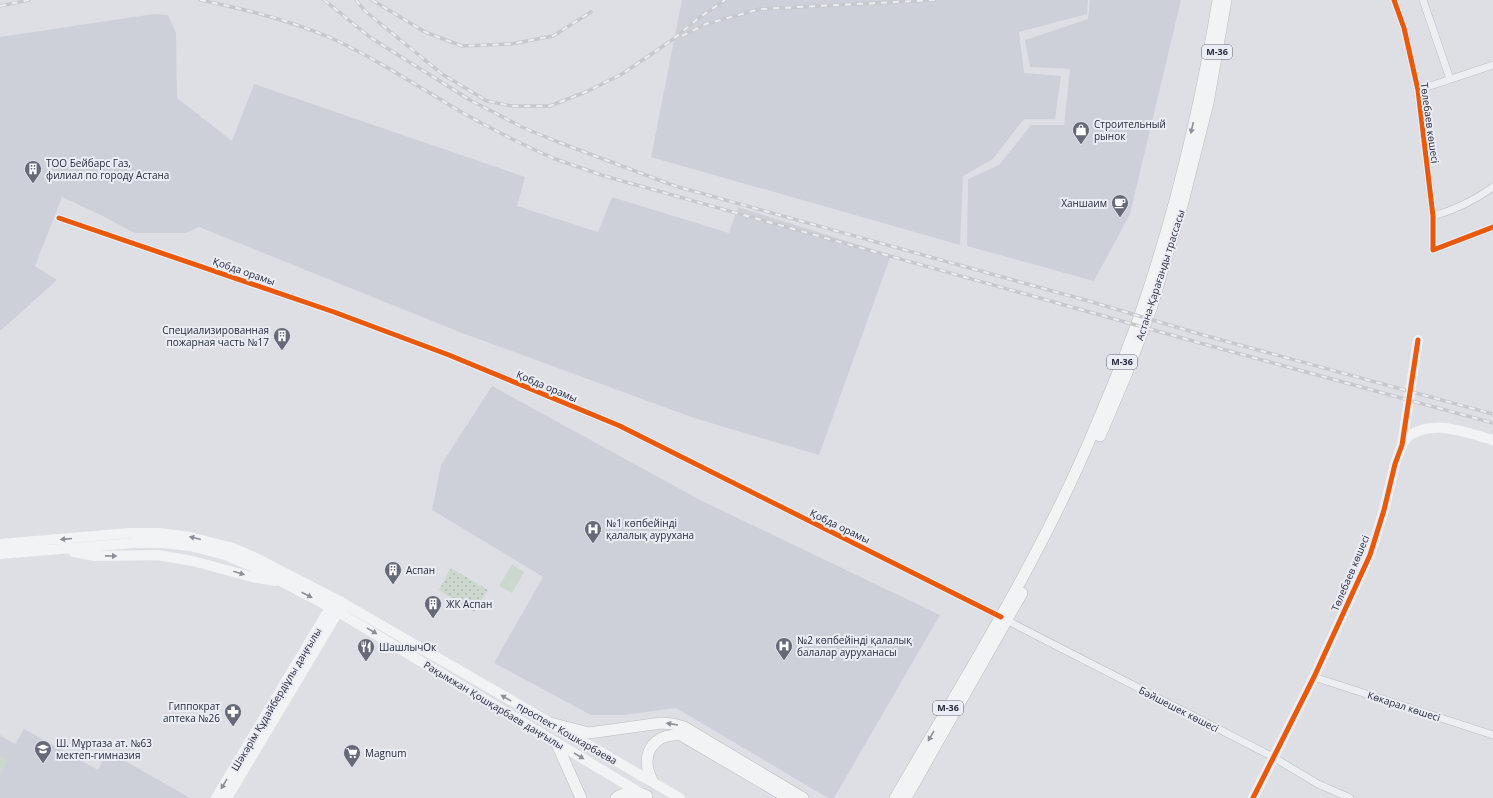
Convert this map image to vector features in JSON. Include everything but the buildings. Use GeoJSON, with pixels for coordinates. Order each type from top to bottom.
{"type":"FeatureCollection","features":[{"type":"Feature","properties":{"kind":"main road","name":"Астана-Қарағанды трассасы"},"geometry":{"type":"LineString","coordinates":[[1004,619],[1060,505],[1090,439],[1118,374],[1142,308],[1174,205],[1201,90],[1218,0]]}},
{"type":"Feature","properties":{"kind":"main road","name":"Астана-Қарағанды трассасы"},"geometry":{"type":"LineString","coordinates":[[1004,619],[1066,508],[1099,438],[1126,375],[1151,309],[1183,202],[1208,103],[1226,0]]}},
{"type":"Feature","properties":{"kind":"main road","name":"Төлебаев көшесі"},"geometry":{"type":"LineString","coordinates":[[1253,798],[1314,677],[1370,555],[1384,510],[1395,464],[1402,445],[1418,340]]}},
{"type":"Feature","properties":{"kind":"main road"},"geometry":{"type":"LineString","coordinates":[[1402,445],[1409,435],[1423,430],[1437,428],[1449,428],[1493,440]]}},
{"type":"Feature","properties":{"kind":"main road","name":"Рақымжан Қошқарбаев даңғылы"},"geometry":{"type":"LineString","coordinates":[[0,544],[129,533],[159,533],[190,537],[239,550],[337,605],[556,742],[648,797]]}},
{"type":"Feature","properties":{"kind":"main road","name":"Рақымжан Қошқарбаев даңғылы"},"geometry":{"type":"LineString","coordinates":[[0,554],[134,543],[162,543],[190,546],[225,555],[258,569],[284,583],[337,605]]}},
{"type":"Feature","properties":{"kind":"main road"},"geometry":{"type":"LineString","coordinates":[[58,550],[95,556],[157,556],[193,561],[252,577],[284,583]]}},
{"type":"Feature","properties":{"kind":"main road","name":"проспект Кошкарбаева"},"geometry":{"type":"LineString","coordinates":[[337,605],[653,782]]}},
{"type":"Feature","properties":{"kind":"main road","name":"Шәкәрім Құдайбердіұлы даңғылы"},"geometry":{"type":"LineString","coordinates":[[216,798],[337,605]]}},
{"type":"Feature","properties":{"kind":"main road","name":"Шәкәрім Құдайбердіұлы даңғылы"},"geometry":{"type":"LineString","coordinates":[[227,798],[337,605]]}},
{"type":"Feature","properties":{"kind":"main road","name":"M-36"},"geometry":{"type":"LineString","coordinates":[[895,798],[1004,619]]}},
{"type":"Feature","properties":{"kind":"main road","name":"M-36"},"geometry":{"type":"LineString","coordinates":[[906,798],[1004,619]]}},
{"type":"Feature","properties":{"kind":"main road"},"geometry":{"type":"LineString","coordinates":[[550,723],[588,733],[661,723],[684,727],[803,798]]}},
{"type":"Feature","properties":{"kind":"main road"},"geometry":{"type":"LineString","coordinates":[[680,798],[653,782],[647,767],[647,754],[656,742],[672,734],[681,735],[788,798]]}},
{"type":"Feature","properties":{"kind":"main road"},"geometry":{"type":"LineString","coordinates":[[556,742],[582,798]]}},
{"type":"Feature","properties":{"kind":"main road"},"geometry":{"type":"LineString","coordinates":[[616,798],[621,794],[630,792],[639,793],[648,797]]}},
{"type":"Feature","properties":{"kind":"street","name":"Төлебаев көшесі"},"geometry":{"type":"LineString","coordinates":[[1394,0],[1404,28],[1418,90],[1433,216],[1433,250],[1493,227]]}},
{"type":"Feature","properties":{"kind":"street"},"geometry":{"type":"LineString","coordinates":[[1423,0],[1450,79]]}},
{"type":"Feature","properties":{"kind":"street"},"geometry":{"type":"LineString","coordinates":[[1418,90],[1493,65]]}},
{"type":"Feature","properties":{"kind":"street"},"geometry":{"type":"LineString","coordinates":[[1433,216],[1451,211],[1484,194],[1493,187]]}},
{"type":"Feature","properties":{"kind":"street","name":"Қобда орамы"},"geometry":{"type":"LineString","coordinates":[[59,218],[334,312],[449,355],[620,426],[1004,619]]}},
{"type":"Feature","properties":{"kind":"street","name":"Бәйшешек көшесі"},"geometry":{"type":"LineString","coordinates":[[1004,619],[1273,757],[1318,784],[1350,798]]}},
{"type":"Feature","properties":{"kind":"street","name":"Көкарал көшесі"},"geometry":{"type":"LineString","coordinates":[[1314,677],[1493,735]]}},
{"type":"Feature","properties":{"kind":"shaded area"},"geometry":{"type":"Polygon","coordinates":[[[682,0],[1088,0],[1087,14],[1019,32],[1024,73],[1061,76],[1055,119],[1024,119],[993,159],[963,176],[960,245],[651,157],[682,0]]]}},
{"type":"Feature","properties":{"kind":"shaded area","name":"Строительный рынок"},"geometry":{"type":"Polygon","coordinates":[[[1090,0],[1181,0],[1130,214],[1094,281],[967,246],[968,179],[999,165],[1031,125],[1064,125],[1070,69],[1030,67],[1025,40],[1088,19],[1090,0]]]}},
{"type":"Feature","properties":{"kind":"shaded area"},"geometry":{"type":"Polygon","coordinates":[[[154,14],[168,15],[176,33],[177,98],[232,141],[254,84],[525,177],[517,206],[598,232],[612,197],[729,233],[738,207],[891,255],[819,455],[694,418],[462,333],[199,227],[186,233],[134,233],[103,216],[62,197],[35,266],[57,280],[0,331],[0,37],[154,14]]]}},
{"type":"Feature","properties":{"kind":"shaded area"},"geometry":{"type":"Polygon","coordinates":[[[492,386],[700,500],[940,615],[834,798],[828,798],[676,708],[624,715],[591,715],[494,663],[543,577],[432,510],[441,465],[492,386]]]}},
{"type":"Feature","properties":{"kind":"shaded area"},"geometry":{"type":"Polygon","coordinates":[[[512,564],[524,572],[512,593],[499,586],[512,564]]]}},
{"type":"Feature","properties":{"kind":"shaded area"},"geometry":{"type":"Polygon","coordinates":[[[451,568],[488,590],[474,612],[439,590],[451,568]]]}},
{"type":"Feature","properties":{"kind":"shaded area","name":"Ш. Мұртаза ат. №63 мектеп-гимназия"},"geometry":{"type":"Polygon","coordinates":[[[24,729],[98,770],[108,751],[190,798],[0,798],[0,735],[15,744],[24,729]]]}},
{"type":"Feature","properties":{"kind":"shaded area"},"geometry":{"type":"Polygon","coordinates":[[[0,756],[8,760],[0,774],[0,756]]]}},
{"type":"Feature","properties":{"kind":"railway"},"geometry":{"type":"LineString","coordinates":[[0,6],[29,0]]}},
{"type":"Feature","properties":{"kind":"railway"},"geometry":{"type":"LineString","coordinates":[[200,0],[267,16],[331,38],[382,64],[463,113],[507,137],[553,158],[601,175],[1200,343],[1493,423]]}},
{"type":"Feature","properties":{"kind":"railway"},"geometry":{"type":"LineString","coordinates":[[324,0],[371,38],[470,100],[524,128],[675,186],[1092,302],[1203,335],[1493,414]]}},
{"type":"Feature","properties":{"kind":"railway"},"geometry":{"type":"LineString","coordinates":[[356,0],[365,11],[442,74],[487,101],[511,106],[550,106],[588,91],[622,74],[672,40],[700,17],[725,0]]}},
{"type":"Feature","properties":{"kind":"railway"},"geometry":{"type":"LineString","coordinates":[[372,0],[425,32],[462,46],[511,44],[553,36],[591,12]]}},
{"type":"Feature","properties":{"kind":"railway"},"geometry":{"type":"LineString","coordinates":[[682,36],[706,24],[760,9],[935,0]]}},
{"type":"Feature","properties":{"kind":"cycle path"},"geometry":{"type":"LineString","coordinates":[[1394,0],[1404,28],[1418,90],[1433,216],[1433,250],[1493,227]]}},
{"type":"Feature","properties":{"kind":"cycle path"},"geometry":{"type":"LineString","coordinates":[[59,218],[334,312],[449,355],[620,426],[1001,617]]}},
{"type":"Feature","properties":{"kind":"cycle path"},"geometry":{"type":"LineString","coordinates":[[1253,798],[1314,677],[1370,555],[1384,510],[1395,464],[1402,445],[1418,340]]}},
{"type":"Feature","properties":{"kind":"place","name":"Строительный рынок"},"geometry":{"type":"Point","coordinates":[1081,145]}},
{"type":"Feature","properties":{"kind":"place","name":"ТОО Бейбарс Газ, филиал по городу Астана"},"geometry":{"type":"Point","coordinates":[33,184]}},
{"type":"Feature","properties":{"kind":"place","name":"Ханшаим"},"geometry":{"type":"Point","coordinates":[1120,218]}},
{"type":"Feature","properties":{"kind":"place","name":"Специализированная пожарная часть №17"},"geometry":{"type":"Point","coordinates":[282,351]}},
{"type":"Feature","properties":{"kind":"place","name":"№1 көпбейінді қалалық аурухана"},"geometry":{"type":"Point","coordinates":[593,544]}},
{"type":"Feature","properties":{"kind":"place","name":"Аспан"},"geometry":{"type":"Point","coordinates":[393,585]}},
{"type":"Feature","properties":{"kind":"place","name":"ЖК Аспан"},"geometry":{"type":"Point","coordinates":[433,619]}},
{"type":"Feature","properties":{"kind":"place","name":"№2 көпбейінді қалалық балалар ауруханасы"},"geometry":{"type":"Point","coordinates":[784,661]}},
{"type":"Feature","properties":{"kind":"place","name":"ШашлычОк"},"geometry":{"type":"Point","coordinates":[366,662]}},
{"type":"Feature","properties":{"kind":"place","name":"Гиппократ аптека №26"},"geometry":{"type":"Point","coordinates":[233,727]}},
{"type":"Feature","properties":{"kind":"place","name":"Ш. Мұртаза ат. №63 мектеп-гимназия"},"geometry":{"type":"Point","coordinates":[43,764]}},
{"type":"Feature","properties":{"kind":"place","name":"Magnum"},"geometry":{"type":"Point","coordinates":[352,768]}}]}
